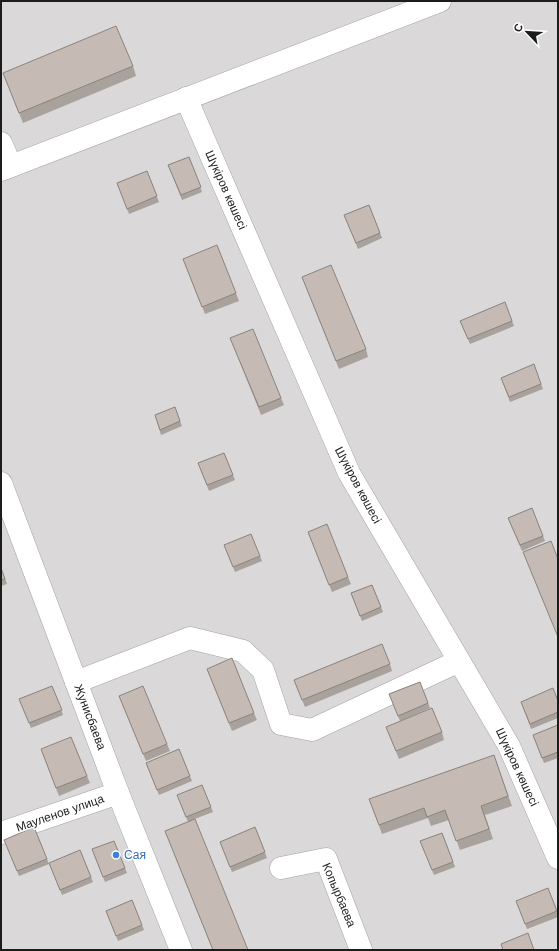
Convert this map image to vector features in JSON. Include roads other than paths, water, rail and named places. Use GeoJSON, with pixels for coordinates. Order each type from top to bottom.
{"type":"FeatureCollection","features":[{"type":"Feature","properties":{"kind":"street"},"geometry":{"type":"LineString","coordinates":[[1,143],[6,168],[440,1]]}},
{"type":"Feature","properties":{"kind":"street","name":"Шүкіров көшесі"},"geometry":{"type":"LineString","coordinates":[[186,98],[349,473],[509,746],[558,858]]}},
{"type":"Feature","properties":{"kind":"street","name":"Жунисбаева"},"geometry":{"type":"LineString","coordinates":[[1,483],[118,793],[181,950]]}},
{"type":"Feature","properties":{"kind":"street"},"geometry":{"type":"LineString","coordinates":[[76,682],[190,638],[243,651],[262,670],[281,724],[312,730],[459,661]]}},
{"type":"Feature","properties":{"kind":"street","name":"Мауленов улица"},"geometry":{"type":"LineString","coordinates":[[1,833],[118,793]]}},
{"type":"Feature","properties":{"kind":"street","name":"Копырбаева"},"geometry":{"type":"LineString","coordinates":[[281,868],[326,858],[361,950]]}},
{"type":"Feature","properties":{"kind":"place","name":"Сая"},"geometry":{"type":"Point","coordinates":[116,855]}}]}
